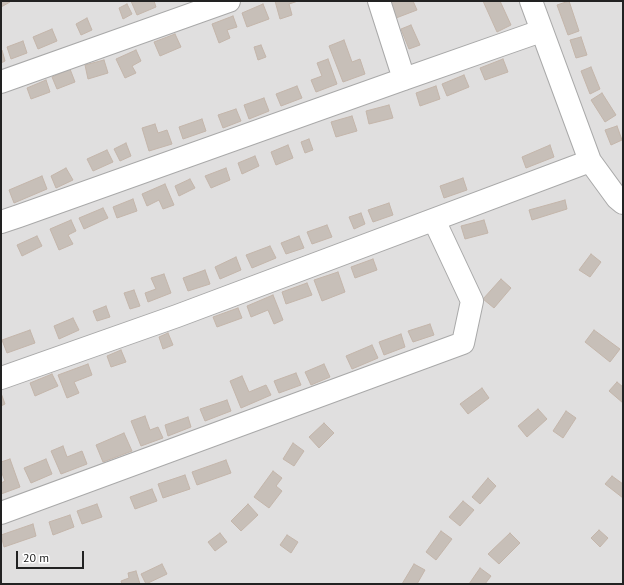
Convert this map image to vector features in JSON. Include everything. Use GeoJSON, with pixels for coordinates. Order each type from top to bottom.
{"type":"FeatureCollection","features":[{"type":"Feature","properties":{"kind":"street"},"geometry":{"type":"LineString","coordinates":[[1,82],[229,1]]}},
{"type":"Feature","properties":{"kind":"street"},"geometry":{"type":"LineString","coordinates":[[379,1],[404,79]]}},
{"type":"Feature","properties":{"kind":"street"},"geometry":{"type":"LineString","coordinates":[[530,1],[590,161],[617,198],[623,203]]}},
{"type":"Feature","properties":{"kind":"street"},"geometry":{"type":"LineString","coordinates":[[1,222],[541,32]]}},
{"type":"Feature","properties":{"kind":"street"},"geometry":{"type":"LineString","coordinates":[[1,378],[177,316],[590,161]]}},
{"type":"Feature","properties":{"kind":"street"},"geometry":{"type":"LineString","coordinates":[[1,513],[463,343],[472,301],[434,220]]}},
{"type":"Feature","properties":{"kind":"shaded area"},"geometry":{"type":"Polygon","coordinates":[[[1,1],[623,1],[623,584],[1,584],[1,1]]]}},
{"type":"Feature","properties":{"kind":"building"},"geometry":{"type":"Polygon","coordinates":[[[1,1],[9,1],[10,2],[1,7],[1,1]]]}},
{"type":"Feature","properties":{"kind":"building"},"geometry":{"type":"Polygon","coordinates":[[[131,1],[154,1],[156,7],[137,15],[131,1]]]}},
{"type":"Feature","properties":{"kind":"building"},"geometry":{"type":"Polygon","coordinates":[[[275,1],[298,1],[289,4],[292,15],[280,19],[275,1]]]}},
{"type":"Feature","properties":{"kind":"building"},"geometry":{"type":"Polygon","coordinates":[[[389,1],[413,1],[417,10],[396,18],[389,1]]]}},
{"type":"Feature","properties":{"kind":"building"},"geometry":{"type":"Polygon","coordinates":[[[483,1],[500,1],[511,25],[497,32],[483,1]]]}},
{"type":"Feature","properties":{"kind":"building"},"geometry":{"type":"Polygon","coordinates":[[[569,1],[579,31],[568,35],[557,5],[569,1]]]}},
{"type":"Feature","properties":{"kind":"building"},"geometry":{"type":"Polygon","coordinates":[[[127,4],[132,14],[123,19],[119,8],[127,4]]]}},
{"type":"Feature","properties":{"kind":"building"},"geometry":{"type":"Polygon","coordinates":[[[263,4],[269,19],[247,27],[242,13],[263,4]]]}},
{"type":"Feature","properties":{"kind":"building"},"geometry":{"type":"Polygon","coordinates":[[[233,16],[237,27],[227,30],[230,38],[219,43],[212,24],[233,16]]]}},
{"type":"Feature","properties":{"kind":"building"},"geometry":{"type":"Polygon","coordinates":[[[87,18],[92,30],[81,35],[76,24],[87,18]]]}},
{"type":"Feature","properties":{"kind":"building"},"geometry":{"type":"Polygon","coordinates":[[[411,25],[420,45],[409,49],[401,29],[411,25]]]}},
{"type":"Feature","properties":{"kind":"building"},"geometry":{"type":"Polygon","coordinates":[[[52,29],[57,41],[38,49],[33,37],[52,29]]]}},
{"type":"Feature","properties":{"kind":"building"},"geometry":{"type":"Polygon","coordinates":[[[175,34],[181,47],[160,56],[154,42],[175,34]]]}},
{"type":"Feature","properties":{"kind":"building"},"geometry":{"type":"Polygon","coordinates":[[[581,37],[587,55],[576,58],[570,40],[581,37]]]}},
{"type":"Feature","properties":{"kind":"building"},"geometry":{"type":"Polygon","coordinates":[[[344,40],[352,62],[360,59],[365,74],[343,82],[329,46],[344,40]]]}},
{"type":"Feature","properties":{"kind":"building"},"geometry":{"type":"Polygon","coordinates":[[[23,41],[27,53],[11,59],[7,47],[23,41]]]}},
{"type":"Feature","properties":{"kind":"building"},"geometry":{"type":"Polygon","coordinates":[[[261,45],[266,57],[258,60],[254,47],[261,45]]]}},
{"type":"Feature","properties":{"kind":"building"},"geometry":{"type":"Polygon","coordinates":[[[1,50],[5,61],[1,63],[1,50]]]}},
{"type":"Feature","properties":{"kind":"building"},"geometry":{"type":"Polygon","coordinates":[[[136,50],[141,61],[132,66],[136,73],[125,78],[116,59],[136,50]]]}},
{"type":"Feature","properties":{"kind":"building"},"geometry":{"type":"Polygon","coordinates":[[[328,59],[337,84],[316,92],[311,80],[322,76],[317,63],[328,59]]]}},
{"type":"Feature","properties":{"kind":"building"},"geometry":{"type":"Polygon","coordinates":[[[503,59],[508,72],[485,80],[480,68],[503,59]]]}},
{"type":"Feature","properties":{"kind":"building"},"geometry":{"type":"Polygon","coordinates":[[[104,60],[108,73],[88,79],[85,65],[104,60]]]}},
{"type":"Feature","properties":{"kind":"building"},"geometry":{"type":"Polygon","coordinates":[[[591,67],[600,89],[590,94],[581,71],[591,67]]]}},
{"type":"Feature","properties":{"kind":"building"},"geometry":{"type":"Polygon","coordinates":[[[70,69],[75,82],[57,89],[52,77],[70,69]]]}},
{"type":"Feature","properties":{"kind":"building"},"geometry":{"type":"Polygon","coordinates":[[[464,75],[469,87],[447,96],[442,84],[464,75]]]}},
{"type":"Feature","properties":{"kind":"building"},"geometry":{"type":"Polygon","coordinates":[[[46,80],[50,92],[31,99],[27,88],[46,80]]]}},
{"type":"Feature","properties":{"kind":"building"},"geometry":{"type":"Polygon","coordinates":[[[297,86],[302,98],[281,106],[276,94],[297,86]]]}},
{"type":"Feature","properties":{"kind":"building"},"geometry":{"type":"Polygon","coordinates":[[[436,86],[440,99],[420,106],[416,93],[436,86]]]}},
{"type":"Feature","properties":{"kind":"building"},"geometry":{"type":"Polygon","coordinates":[[[602,93],[616,115],[605,122],[591,100],[602,93]]]}},
{"type":"Feature","properties":{"kind":"building"},"geometry":{"type":"Polygon","coordinates":[[[264,98],[269,111],[249,119],[244,105],[264,98]]]}},
{"type":"Feature","properties":{"kind":"building"},"geometry":{"type":"Polygon","coordinates":[[[389,105],[393,118],[369,124],[366,111],[389,105]]]}},
{"type":"Feature","properties":{"kind":"building"},"geometry":{"type":"Polygon","coordinates":[[[236,109],[241,121],[223,128],[218,115],[236,109]]]}},
{"type":"Feature","properties":{"kind":"building"},"geometry":{"type":"Polygon","coordinates":[[[352,116],[357,131],[336,137],[331,122],[352,116]]]}},
{"type":"Feature","properties":{"kind":"building"},"geometry":{"type":"Polygon","coordinates":[[[202,119],[206,131],[183,139],[179,127],[202,119]]]}},
{"type":"Feature","properties":{"kind":"building"},"geometry":{"type":"Polygon","coordinates":[[[155,124],[158,133],[167,130],[172,144],[149,151],[142,128],[155,124]]]}},
{"type":"Feature","properties":{"kind":"building"},"geometry":{"type":"Polygon","coordinates":[[[617,126],[622,140],[611,145],[605,130],[617,126]]]}},
{"type":"Feature","properties":{"kind":"building"},"geometry":{"type":"Polygon","coordinates":[[[309,139],[313,150],[305,153],[301,142],[309,139]]]}},
{"type":"Feature","properties":{"kind":"building"},"geometry":{"type":"Polygon","coordinates":[[[126,143],[131,156],[120,161],[114,149],[126,143]]]}},
{"type":"Feature","properties":{"kind":"building"},"geometry":{"type":"Polygon","coordinates":[[[288,145],[293,158],[276,165],[271,152],[288,145]]]}},
{"type":"Feature","properties":{"kind":"building"},"geometry":{"type":"Polygon","coordinates":[[[550,145],[554,157],[526,168],[522,157],[550,145]]]}},
{"type":"Feature","properties":{"kind":"building"},"geometry":{"type":"Polygon","coordinates":[[[107,150],[113,162],[93,171],[87,159],[107,150]]]}},
{"type":"Feature","properties":{"kind":"building"},"geometry":{"type":"Polygon","coordinates":[[[255,156],[259,166],[242,174],[238,163],[255,156]]]}},
{"type":"Feature","properties":{"kind":"building"},"geometry":{"type":"Polygon","coordinates":[[[66,168],[73,180],[56,188],[51,176],[66,168]]]}},
{"type":"Feature","properties":{"kind":"building"},"geometry":{"type":"Polygon","coordinates":[[[226,168],[230,180],[211,188],[205,176],[226,168]]]}},
{"type":"Feature","properties":{"kind":"building"},"geometry":{"type":"Polygon","coordinates":[[[42,176],[47,189],[14,203],[9,190],[42,176]]]}},
{"type":"Feature","properties":{"kind":"building"},"geometry":{"type":"Polygon","coordinates":[[[463,178],[467,190],[444,198],[440,186],[463,178]]]}},
{"type":"Feature","properties":{"kind":"building"},"geometry":{"type":"Polygon","coordinates":[[[190,179],[195,188],[179,196],[175,186],[190,179]]]}},
{"type":"Feature","properties":{"kind":"building"},"geometry":{"type":"Polygon","coordinates":[[[165,184],[174,205],[163,209],[159,200],[147,206],[142,194],[165,184]]]}},
{"type":"Feature","properties":{"kind":"building"},"geometry":{"type":"Polygon","coordinates":[[[133,199],[137,211],[117,218],[113,207],[133,199]]]}},
{"type":"Feature","properties":{"kind":"building"},"geometry":{"type":"Polygon","coordinates":[[[565,200],[567,209],[532,220],[529,210],[565,200]]]}},
{"type":"Feature","properties":{"kind":"building"},"geometry":{"type":"Polygon","coordinates":[[[389,203],[393,215],[373,222],[368,210],[389,203]]]}},
{"type":"Feature","properties":{"kind":"building"},"geometry":{"type":"Polygon","coordinates":[[[103,208],[108,218],[84,229],[79,218],[103,208]]]}},
{"type":"Feature","properties":{"kind":"building"},"geometry":{"type":"Polygon","coordinates":[[[361,213],[365,224],[354,229],[349,217],[361,213]]]}},
{"type":"Feature","properties":{"kind":"building"},"geometry":{"type":"Polygon","coordinates":[[[71,220],[76,231],[68,235],[73,244],[59,250],[50,229],[71,220]]]}},
{"type":"Feature","properties":{"kind":"building"},"geometry":{"type":"Polygon","coordinates":[[[484,220],[488,233],[465,239],[461,226],[484,220]]]}},
{"type":"Feature","properties":{"kind":"building"},"geometry":{"type":"Polygon","coordinates":[[[327,225],[332,237],[312,244],[307,232],[327,225]]]}},
{"type":"Feature","properties":{"kind":"building"},"geometry":{"type":"Polygon","coordinates":[[[37,236],[42,246],[22,256],[17,245],[37,236]]]}},
{"type":"Feature","properties":{"kind":"building"},"geometry":{"type":"Polygon","coordinates":[[[299,236],[304,248],[286,254],[281,243],[299,236]]]}},
{"type":"Feature","properties":{"kind":"building"},"geometry":{"type":"Polygon","coordinates":[[[270,246],[276,258],[252,268],[246,255],[270,246]]]}},
{"type":"Feature","properties":{"kind":"building"},"geometry":{"type":"Polygon","coordinates":[[[591,254],[601,262],[590,277],[579,270],[591,254]]]}},
{"type":"Feature","properties":{"kind":"building"},"geometry":{"type":"Polygon","coordinates":[[[236,257],[241,270],[220,279],[215,267],[236,257]]]}},
{"type":"Feature","properties":{"kind":"building"},"geometry":{"type":"Polygon","coordinates":[[[373,259],[377,270],[355,278],[351,267],[373,259]]]}},
{"type":"Feature","properties":{"kind":"building"},"geometry":{"type":"Polygon","coordinates":[[[205,270],[210,284],[188,291],[183,278],[205,270]]]}},
{"type":"Feature","properties":{"kind":"building"},"geometry":{"type":"Polygon","coordinates":[[[338,272],[345,292],[322,301],[314,280],[338,272]]]}},
{"type":"Feature","properties":{"kind":"building"},"geometry":{"type":"Polygon","coordinates":[[[164,274],[171,293],[148,302],[145,293],[156,289],[151,278],[164,274]]]}},
{"type":"Feature","properties":{"kind":"building"},"geometry":{"type":"Polygon","coordinates":[[[501,279],[511,288],[494,308],[483,299],[501,279]]]}},
{"type":"Feature","properties":{"kind":"building"},"geometry":{"type":"Polygon","coordinates":[[[307,283],[312,295],[286,304],[282,292],[307,283]]]}},
{"type":"Feature","properties":{"kind":"building"},"geometry":{"type":"Polygon","coordinates":[[[134,290],[140,306],[130,309],[124,293],[134,290]]]}},
{"type":"Feature","properties":{"kind":"building"},"geometry":{"type":"Polygon","coordinates":[[[273,295],[283,320],[274,324],[268,310],[251,317],[247,306],[273,295]]]}},
{"type":"Feature","properties":{"kind":"building"},"geometry":{"type":"Polygon","coordinates":[[[106,306],[110,317],[97,321],[93,311],[106,306]]]}},
{"type":"Feature","properties":{"kind":"building"},"geometry":{"type":"Polygon","coordinates":[[[238,308],[242,318],[217,327],[213,317],[238,308]]]}},
{"type":"Feature","properties":{"kind":"building"},"geometry":{"type":"Polygon","coordinates":[[[73,318],[79,330],[59,339],[54,326],[73,318]]]}},
{"type":"Feature","properties":{"kind":"building"},"geometry":{"type":"Polygon","coordinates":[[[430,324],[434,335],[413,342],[408,331],[430,324]]]}},
{"type":"Feature","properties":{"kind":"building"},"geometry":{"type":"Polygon","coordinates":[[[30,330],[35,343],[7,353],[2,340],[30,330]]]}},
{"type":"Feature","properties":{"kind":"building"},"geometry":{"type":"Polygon","coordinates":[[[594,330],[620,349],[610,362],[585,342],[594,330]]]}},
{"type":"Feature","properties":{"kind":"building"},"geometry":{"type":"Polygon","coordinates":[[[168,333],[173,345],[163,349],[159,337],[168,333]]]}},
{"type":"Feature","properties":{"kind":"building"},"geometry":{"type":"Polygon","coordinates":[[[401,334],[405,347],[384,355],[379,342],[401,334]]]}},
{"type":"Feature","properties":{"kind":"building"},"geometry":{"type":"Polygon","coordinates":[[[372,345],[378,358],[352,369],[346,356],[372,345]]]}},
{"type":"Feature","properties":{"kind":"building"},"geometry":{"type":"Polygon","coordinates":[[[121,350],[126,362],[111,367],[107,356],[121,350]]]}},
{"type":"Feature","properties":{"kind":"building"},"geometry":{"type":"Polygon","coordinates":[[[88,364],[92,375],[74,382],[79,393],[67,398],[58,375],[88,364]]]}},
{"type":"Feature","properties":{"kind":"building"},"geometry":{"type":"Polygon","coordinates":[[[324,364],[330,377],[311,385],[305,372],[324,364]]]}},
{"type":"Feature","properties":{"kind":"building"},"geometry":{"type":"Polygon","coordinates":[[[296,373],[301,385],[279,393],[274,381],[296,373]]]}},
{"type":"Feature","properties":{"kind":"building"},"geometry":{"type":"Polygon","coordinates":[[[52,374],[58,386],[35,396],[30,383],[52,374]]]}},
{"type":"Feature","properties":{"kind":"building"},"geometry":{"type":"Polygon","coordinates":[[[242,376],[249,392],[266,385],[271,395],[241,408],[230,381],[242,376]]]}},
{"type":"Feature","properties":{"kind":"building"},"geometry":{"type":"Polygon","coordinates":[[[617,382],[623,387],[623,403],[609,391],[617,382]]]}},
{"type":"Feature","properties":{"kind":"building"},"geometry":{"type":"Polygon","coordinates":[[[482,388],[489,398],[468,414],[460,404],[482,388]]]}},
{"type":"Feature","properties":{"kind":"building"},"geometry":{"type":"Polygon","coordinates":[[[1,393],[5,404],[1,406],[1,393]]]}},
{"type":"Feature","properties":{"kind":"building"},"geometry":{"type":"Polygon","coordinates":[[[227,400],[231,411],[205,421],[200,409],[227,400]]]}},
{"type":"Feature","properties":{"kind":"building"},"geometry":{"type":"Polygon","coordinates":[[[538,409],[547,419],[527,437],[518,426],[538,409]]]}},
{"type":"Feature","properties":{"kind":"building"},"geometry":{"type":"Polygon","coordinates":[[[566,411],[576,418],[563,438],[553,431],[566,411]]]}},
{"type":"Feature","properties":{"kind":"building"},"geometry":{"type":"Polygon","coordinates":[[[145,416],[150,430],[158,427],[163,438],[141,446],[131,421],[145,416]]]}},
{"type":"Feature","properties":{"kind":"building"},"geometry":{"type":"Polygon","coordinates":[[[188,417],[191,427],[168,436],[165,425],[188,417]]]}},
{"type":"Feature","properties":{"kind":"building"},"geometry":{"type":"Polygon","coordinates":[[[324,423],[334,433],[319,448],[309,437],[324,423]]]}},
{"type":"Feature","properties":{"kind":"building"},"geometry":{"type":"Polygon","coordinates":[[[124,433],[132,451],[103,462],[96,445],[124,433]]]}},
{"type":"Feature","properties":{"kind":"building"},"geometry":{"type":"Polygon","coordinates":[[[293,443],[304,451],[294,466],[283,459],[293,443]]]}},
{"type":"Feature","properties":{"kind":"building"},"geometry":{"type":"Polygon","coordinates":[[[63,446],[67,457],[82,451],[87,464],[61,474],[51,451],[63,446]]]}},
{"type":"Feature","properties":{"kind":"building"},"geometry":{"type":"Polygon","coordinates":[[[10,459],[20,487],[1,494],[1,483],[5,481],[1,471],[1,462],[10,459]]]}},
{"type":"Feature","properties":{"kind":"building"},"geometry":{"type":"Polygon","coordinates":[[[46,459],[52,474],[31,483],[24,468],[46,459]]]}},
{"type":"Feature","properties":{"kind":"building"},"geometry":{"type":"Polygon","coordinates":[[[226,460],[231,473],[197,485],[192,472],[226,460]]]}},
{"type":"Feature","properties":{"kind":"building"},"geometry":{"type":"Polygon","coordinates":[[[273,471],[282,478],[276,486],[282,491],[269,508],[254,497],[273,471]]]}},
{"type":"Feature","properties":{"kind":"building"},"geometry":{"type":"Polygon","coordinates":[[[185,475],[190,489],[163,498],[158,484],[185,475]]]}},
{"type":"Feature","properties":{"kind":"building"},"geometry":{"type":"Polygon","coordinates":[[[612,476],[623,484],[623,498],[605,484],[612,476]]]}},
{"type":"Feature","properties":{"kind":"building"},"geometry":{"type":"Polygon","coordinates":[[[488,478],[496,486],[480,504],[472,497],[488,478]]]}},
{"type":"Feature","properties":{"kind":"building"},"geometry":{"type":"Polygon","coordinates":[[[152,489],[157,501],[135,509],[130,497],[152,489]]]}},
{"type":"Feature","properties":{"kind":"building"},"geometry":{"type":"Polygon","coordinates":[[[463,501],[474,510],[460,526],[449,517],[463,501]]]}},
{"type":"Feature","properties":{"kind":"building"},"geometry":{"type":"Polygon","coordinates":[[[97,504],[102,517],[82,524],[77,511],[97,504]]]}},
{"type":"Feature","properties":{"kind":"building"},"geometry":{"type":"Polygon","coordinates":[[[248,504],[258,515],[241,531],[231,521],[248,504]]]}},
{"type":"Feature","properties":{"kind":"building"},"geometry":{"type":"Polygon","coordinates":[[[70,515],[74,527],[53,535],[49,522],[70,515]]]}},
{"type":"Feature","properties":{"kind":"building"},"geometry":{"type":"Polygon","coordinates":[[[33,524],[36,536],[4,547],[1,535],[33,524]]]}},
{"type":"Feature","properties":{"kind":"building"},"geometry":{"type":"Polygon","coordinates":[[[599,530],[608,538],[600,547],[591,538],[599,530]]]}},
{"type":"Feature","properties":{"kind":"building"},"geometry":{"type":"Polygon","coordinates":[[[441,531],[452,539],[436,560],[426,552],[441,531]]]}},
{"type":"Feature","properties":{"kind":"building"},"geometry":{"type":"Polygon","coordinates":[[[220,533],[227,542],[215,551],[208,542],[220,533]]]}},
{"type":"Feature","properties":{"kind":"building"},"geometry":{"type":"Polygon","coordinates":[[[510,533],[520,543],[499,564],[488,554],[510,533]]]}},
{"type":"Feature","properties":{"kind":"building"},"geometry":{"type":"Polygon","coordinates":[[[287,535],[298,542],[291,553],[280,545],[287,535]]]}},
{"type":"Feature","properties":{"kind":"building"},"geometry":{"type":"Polygon","coordinates":[[[162,564],[167,574],[146,584],[141,574],[162,564]]]}},
{"type":"Feature","properties":{"kind":"building"},"geometry":{"type":"Polygon","coordinates":[[[414,564],[425,570],[417,584],[402,584],[414,564]]]}},
{"type":"Feature","properties":{"kind":"building"},"geometry":{"type":"Polygon","coordinates":[[[480,568],[491,576],[485,584],[469,584],[480,568]]]}},
{"type":"Feature","properties":{"kind":"building"},"geometry":{"type":"Polygon","coordinates":[[[136,571],[140,584],[122,584],[121,581],[129,578],[128,573],[136,571]]]}}]}
